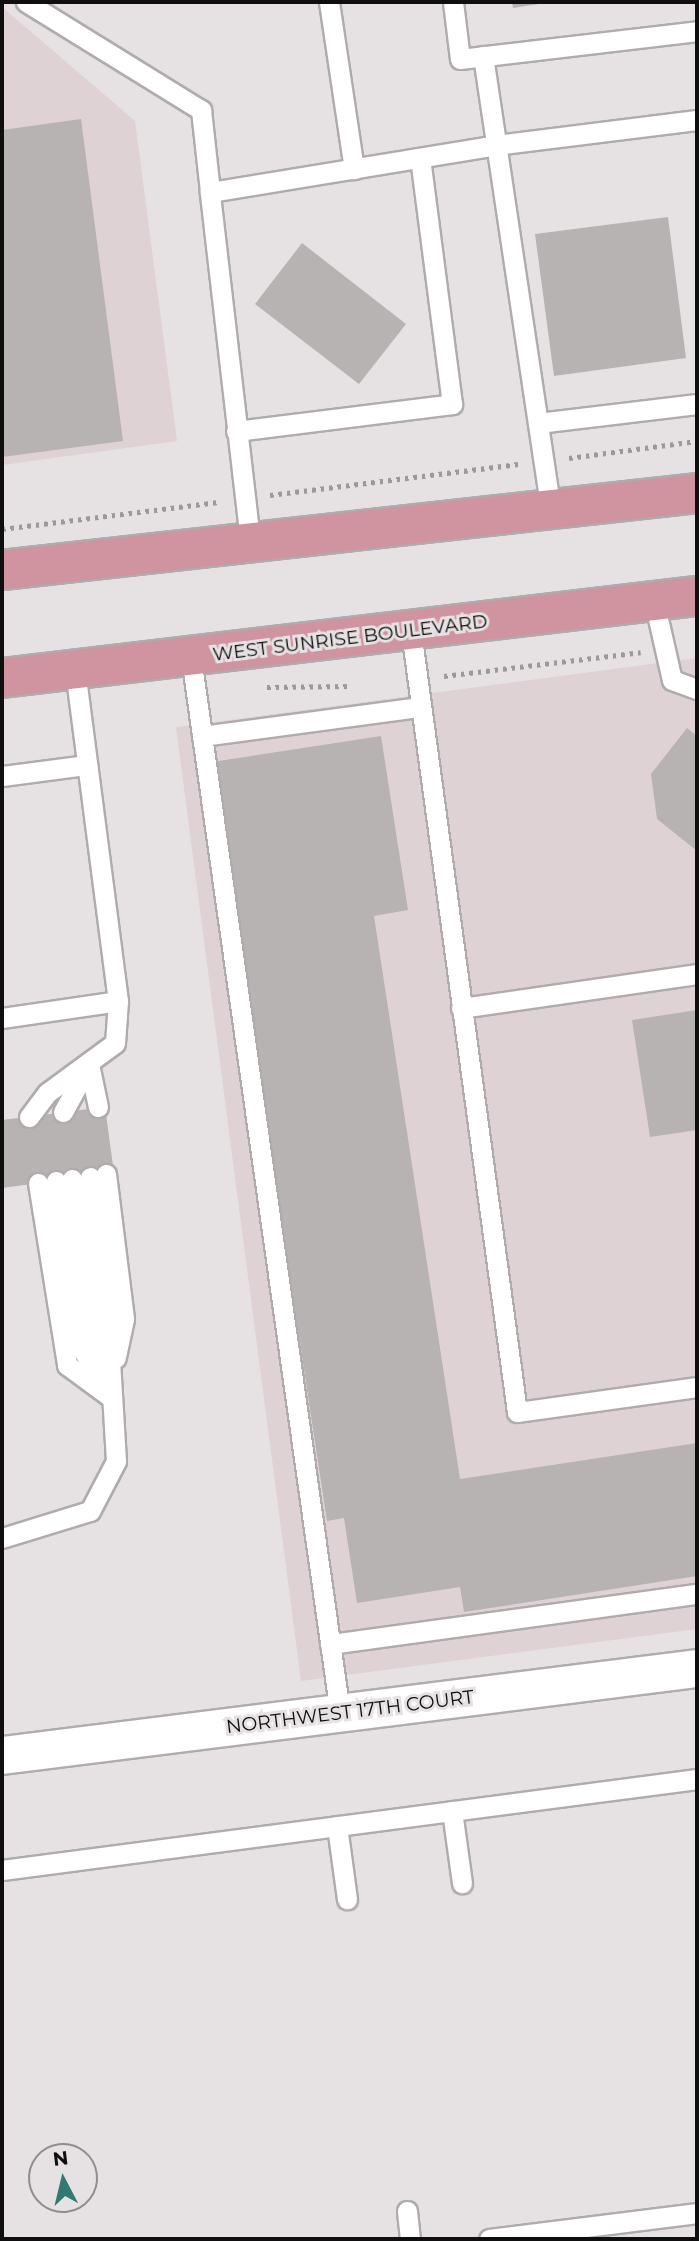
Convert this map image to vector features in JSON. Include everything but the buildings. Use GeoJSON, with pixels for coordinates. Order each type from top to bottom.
{"type":"FeatureCollection","features":[{"type":"Feature","properties":{"kind":"highway"},"geometry":{"type":"LineString","coordinates":[[2,570],[250,540],[551,512],[697,493]]}},
{"type":"Feature","properties":{"kind":"highway","name":"WEST SUNRISE BOULEVARD"},"geometry":{"type":"LineString","coordinates":[[2,678],[697,596]]}},
{"type":"Feature","properties":{"kind":"street","name":"NORTHWEST 17TH COURT"},"geometry":{"type":"LineString","coordinates":[[2,1755],[697,1668]]}},
{"type":"Feature","properties":{"kind":"lane"},"geometry":{"type":"LineString","coordinates":[[26,2],[201,110],[250,540]]}},
{"type":"Feature","properties":{"kind":"lane"},"geometry":{"type":"LineString","coordinates":[[329,2],[354,169]]}},
{"type":"Feature","properties":{"kind":"lane"},"geometry":{"type":"LineString","coordinates":[[453,2],[460,59],[697,31]]}},
{"type":"Feature","properties":{"kind":"lane"},"geometry":{"type":"LineString","coordinates":[[483,56],[551,512]]}},
{"type":"Feature","properties":{"kind":"lane"},"geometry":{"type":"LineString","coordinates":[[210,192],[496,145],[697,120]]}},
{"type":"Feature","properties":{"kind":"lane"},"geometry":{"type":"LineString","coordinates":[[236,431],[452,404],[421,158]]}},
{"type":"Feature","properties":{"kind":"lane"},"geometry":{"type":"LineString","coordinates":[[538,423],[697,404]]}},
{"type":"Feature","properties":{"kind":"lane"},"geometry":{"type":"LineString","coordinates":[[654,601],[672,680],[697,689]]}},
{"type":"Feature","properties":{"kind":"lane"},"geometry":{"type":"LineString","coordinates":[[411,631],[419,707],[517,1412],[697,1387]]}},
{"type":"Feature","properties":{"kind":"lane"},"geometry":{"type":"LineString","coordinates":[[191,657],[340,1713]]}},
{"type":"Feature","properties":{"kind":"lane"},"geometry":{"type":"LineString","coordinates":[[63,1112],[47,1093],[115,1044],[118,1002],[75,670]]}},
{"type":"Feature","properties":{"kind":"lane"},"geometry":{"type":"LineString","coordinates":[[202,736],[419,707]]}},
{"type":"Feature","properties":{"kind":"lane"},"geometry":{"type":"LineString","coordinates":[[2,776],[87,765]]}},
{"type":"Feature","properties":{"kind":"lane"},"geometry":{"type":"LineString","coordinates":[[461,1008],[697,974]]}},
{"type":"Feature","properties":{"kind":"lane"},"geometry":{"type":"LineString","coordinates":[[2,1018],[118,1002]]}},
{"type":"Feature","properties":{"kind":"lane"},"geometry":{"type":"LineString","coordinates":[[63,1112],[89,1064]]}},
{"type":"Feature","properties":{"kind":"lane"},"geometry":{"type":"LineString","coordinates":[[63,1112],[89,1064]]}},
{"type":"Feature","properties":{"kind":"lane"},"geometry":{"type":"LineString","coordinates":[[72,1179],[67,1365],[109,1396]]}},
{"type":"Feature","properties":{"kind":"lane"},"geometry":{"type":"LineString","coordinates":[[72,1179],[124,1319],[109,1396]]}},
{"type":"Feature","properties":{"kind":"lane"},"geometry":{"type":"LineString","coordinates":[[2,1538],[90,1511],[116,1461],[109,1396],[91,1328],[72,1179]]}},
{"type":"Feature","properties":{"kind":"lane"},"geometry":{"type":"LineString","coordinates":[[330,1644],[697,1594]]}},
{"type":"Feature","properties":{"kind":"lane"},"geometry":{"type":"LineString","coordinates":[[2,1870],[697,1779]]}},
{"type":"Feature","properties":{"kind":"lane"},"geometry":{"type":"LineString","coordinates":[[452,1811],[462,1883]]}},
{"type":"Feature","properties":{"kind":"lane"},"geometry":{"type":"LineString","coordinates":[[337,1826],[347,1899]]}},
{"type":"Feature","properties":{"kind":"lane"},"geometry":{"type":"LineString","coordinates":[[407,2211],[410,2239]]}},
{"type":"Feature","properties":{"kind":"lane"},"geometry":{"type":"LineString","coordinates":[[489,2239],[697,2213]]}},
{"type":"Feature","properties":{"kind":"path"},"geometry":{"type":"LineString","coordinates":[[2,529],[697,442]]}},
{"type":"Feature","properties":{"kind":"path"},"geometry":{"type":"LineString","coordinates":[[417,679],[665,649]]}},
{"type":"Feature","properties":{"kind":"path"},"geometry":{"type":"LineString","coordinates":[[262,687],[356,686]]}},
{"type":"Feature","properties":{"kind":"shaded area"},"geometry":{"type":"Polygon","coordinates":[[[2,7],[135,121],[177,441],[2,465],[2,7]]]}},
{"type":"Feature","properties":{"kind":"shaded area"},"geometry":{"type":"Polygon","coordinates":[[[697,658],[697,1629],[301,1681],[176,727],[697,658]]]}}]}
